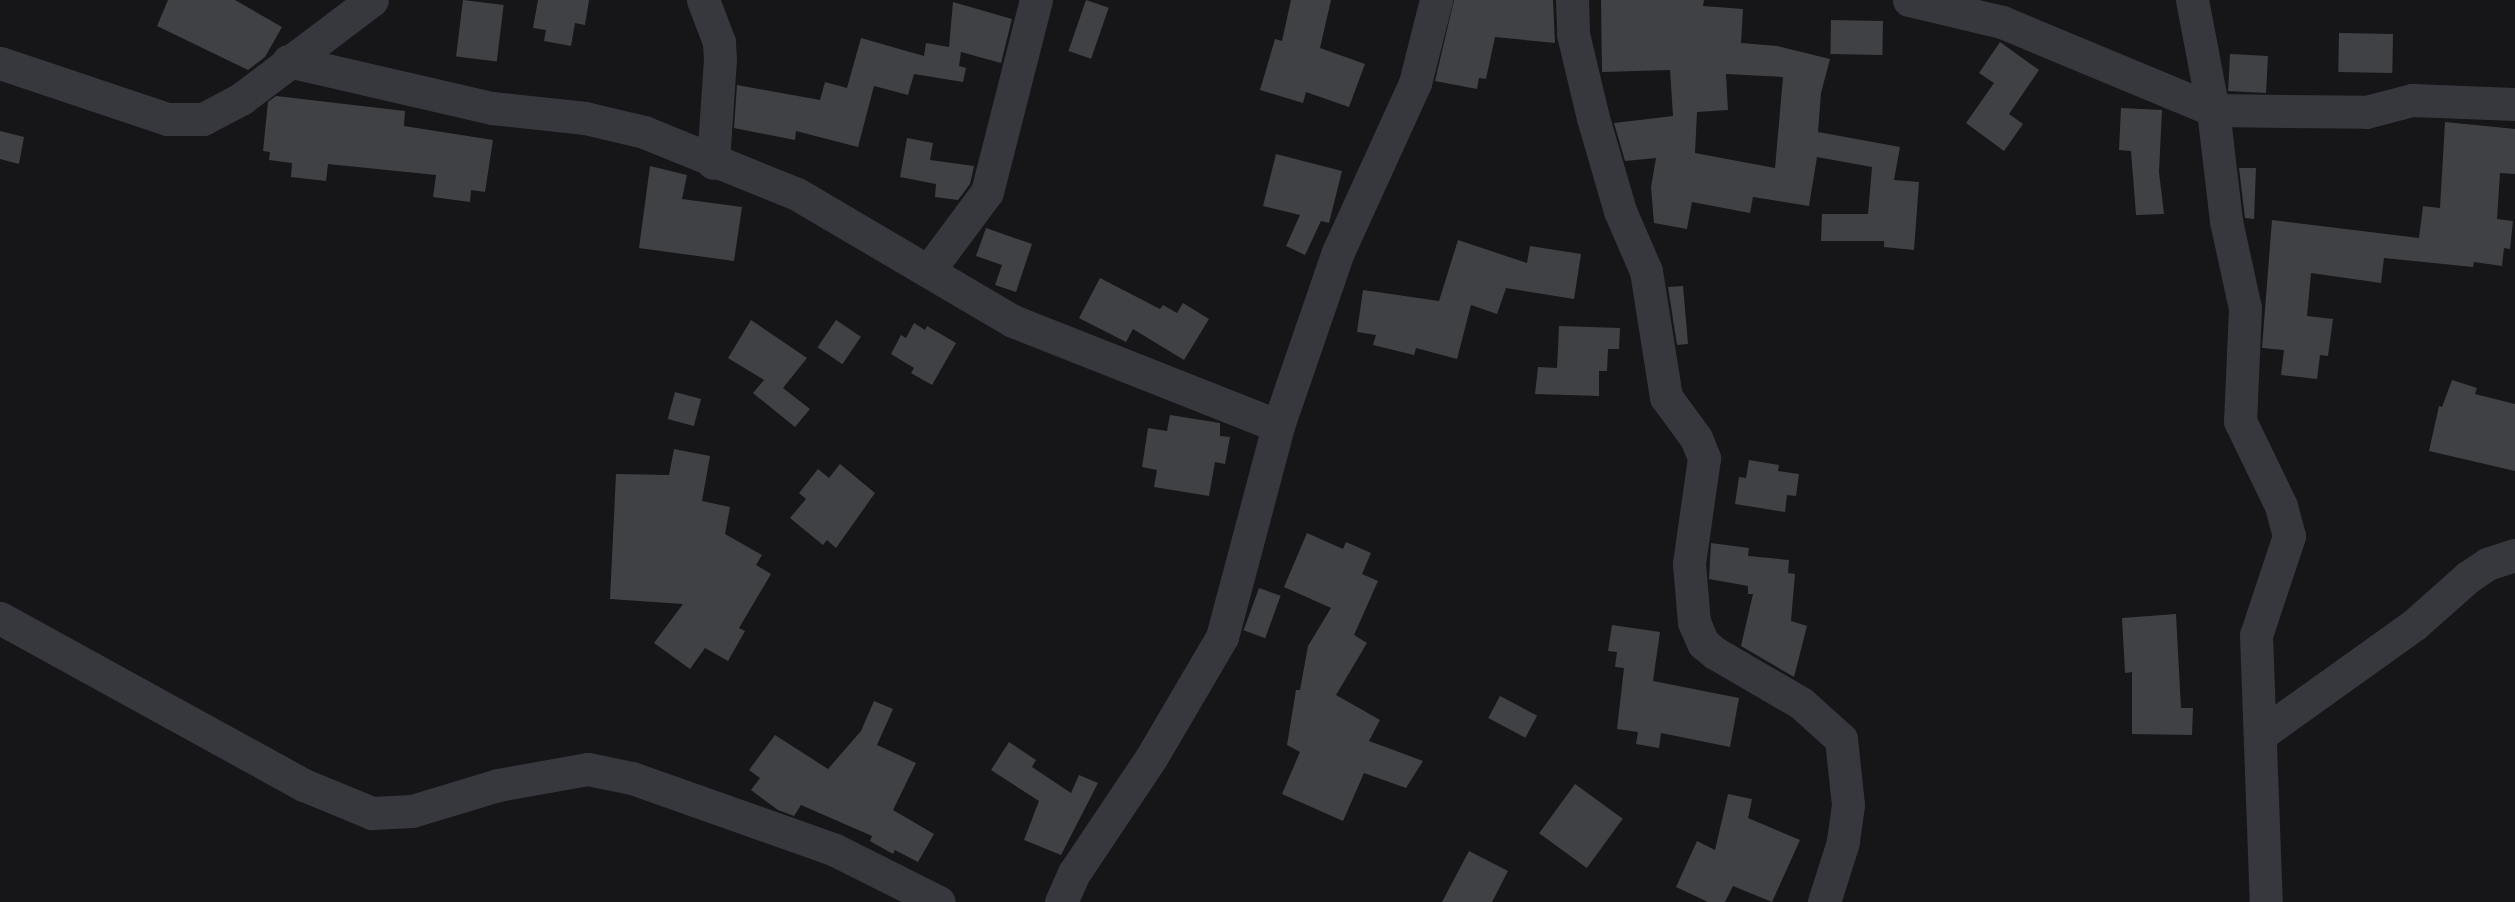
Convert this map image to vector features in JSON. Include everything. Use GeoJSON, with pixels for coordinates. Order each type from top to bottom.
{"type":"FeatureCollection","features":[{"type":"Feature","properties":{"kind":"street"},"geometry":{"type":"LineString","coordinates":[[0,63],[167,119],[203,119],[241,99],[288,61],[372,0]]}},
{"type":"Feature","properties":{"kind":"street"},"geometry":{"type":"LineString","coordinates":[[703,0],[719,42],[720,59],[713,163]]}},
{"type":"Feature","properties":{"kind":"street"},"geometry":{"type":"LineString","coordinates":[[929,270],[987,192],[1036,0]]}},
{"type":"Feature","properties":{"kind":"street"},"geometry":{"type":"LineString","coordinates":[[1061,902],[1074,873],[1151,758],[1222,637],[1278,426],[1338,252],[1415,83],[1436,0]]}},
{"type":"Feature","properties":{"kind":"street"},"geometry":{"type":"LineString","coordinates":[[1572,0],[1573,34],[1593,118],[1620,211],[1646,271],[1666,397],[1696,438],[1704,458],[1689,564],[1694,622],[1703,643],[1715,653],[1801,703],[1841,739],[1848,805],[1843,842],[1824,902]]}},
{"type":"Feature","properties":{"kind":"street"},"geometry":{"type":"LineString","coordinates":[[1909,0],[2002,22],[2213,110],[2367,112],[2412,100],[2515,104]]}},
{"type":"Feature","properties":{"kind":"street"},"geometry":{"type":"LineString","coordinates":[[2192,0],[2213,110],[2226,221],[2245,308],[2240,421],[2281,506],[2289,536],[2279,574],[2257,622],[2254,671],[2260,735],[2266,902]]}},
{"type":"Feature","properties":{"kind":"street"},"geometry":{"type":"LineString","coordinates":[[288,61],[492,108],[608,123],[644,132],[713,163],[797,194],[1013,321],[1278,426]]}},
{"type":"Feature","properties":{"kind":"street"},"geometry":{"type":"LineString","coordinates":[[2260,735],[2431,612],[2477,570],[2515,555]]}},
{"type":"Feature","properties":{"kind":"street"},"geometry":{"type":"LineString","coordinates":[[0,618],[304,784],[372,813],[412,811],[520,780],[588,768],[632,778],[835,850],[939,902]]}},
{"type":"Feature","properties":{"kind":"building"},"geometry":{"type":"Polygon","coordinates":[[[168,0],[235,0],[282,27],[265,57],[248,70],[157,26],[168,0]]]}},
{"type":"Feature","properties":{"kind":"building"},"geometry":{"type":"Polygon","coordinates":[[[463,0],[504,5],[497,62],[456,57],[463,0]]]}},
{"type":"Feature","properties":{"kind":"building"},"geometry":{"type":"Polygon","coordinates":[[[538,0],[589,0],[585,25],[575,23],[571,46],[544,41],[546,30],[533,28],[538,0]]]}},
{"type":"Feature","properties":{"kind":"building"},"geometry":{"type":"Polygon","coordinates":[[[1086,0],[1109,8],[1091,59],[1068,51],[1086,0]]]}},
{"type":"Feature","properties":{"kind":"building"},"geometry":{"type":"Polygon","coordinates":[[[1291,0],[1331,0],[1320,48],[1365,64],[1349,107],[1306,92],[1303,103],[1260,90],[1275,39],[1282,41],[1291,0]]]}},
{"type":"Feature","properties":{"kind":"building"},"geometry":{"type":"Polygon","coordinates":[[[1454,0],[1553,0],[1555,43],[1495,37],[1486,79],[1479,78],[1477,89],[1435,81],[1454,0]]]}},
{"type":"Feature","properties":{"kind":"building"},"geometry":{"type":"Polygon","coordinates":[[[1601,0],[1704,0],[1703,6],[1743,9],[1741,43],[1777,46],[1830,59],[1821,93],[1818,132],[1900,147],[1894,180],[1919,182],[1914,250],[1884,247],[1884,241],[1821,241],[1822,214],[1868,214],[1872,167],[1817,157],[1809,206],[1753,197],[1750,213],[1692,202],[1687,229],[1654,223],[1651,187],[1656,158],[1625,161],[1614,123],[1673,116],[1670,70],[1602,72],[1601,0]],[[1726,74],[1728,110],[1697,112],[1695,153],[1775,168],[1783,77],[1726,74]]]}},
{"type":"Feature","properties":{"kind":"building"},"geometry":{"type":"Polygon","coordinates":[[[953,2],[1012,19],[1001,63],[961,52],[959,66],[966,68],[963,82],[914,74],[908,95],[874,86],[858,147],[796,131],[795,140],[734,128],[737,85],[820,100],[825,82],[847,88],[861,38],[924,56],[926,43],[949,47],[953,2]]]}},
{"type":"Feature","properties":{"kind":"building"},"geometry":{"type":"Polygon","coordinates":[[[1831,20],[1883,21],[1882,55],[1830,54],[1831,20]]]}},
{"type":"Feature","properties":{"kind":"building"},"geometry":{"type":"Polygon","coordinates":[[[2339,33],[2393,34],[2392,73],[2338,72],[2339,33]]]}},
{"type":"Feature","properties":{"kind":"building"},"geometry":{"type":"Polygon","coordinates":[[[2000,42],[2039,70],[2009,114],[2023,124],[2004,151],[1966,123],[1994,83],[1979,73],[2000,42]]]}},
{"type":"Feature","properties":{"kind":"building"},"geometry":{"type":"Polygon","coordinates":[[[2230,54],[2268,56],[2266,93],[2228,91],[2230,54]]]}},
{"type":"Feature","properties":{"kind":"building"},"geometry":{"type":"Polygon","coordinates":[[[276,96],[405,111],[404,126],[493,140],[485,192],[471,190],[470,202],[433,197],[436,175],[328,164],[326,181],[291,177],[292,163],[269,160],[270,152],[263,151],[268,102],[276,96]]]}},
{"type":"Feature","properties":{"kind":"building"},"geometry":{"type":"Polygon","coordinates":[[[2121,108],[2162,110],[2159,172],[2164,214],[2136,215],[2131,151],[2119,150],[2121,108]]]}},
{"type":"Feature","properties":{"kind":"building"},"geometry":{"type":"Polygon","coordinates":[[[2445,122],[2515,129],[2515,174],[2500,173],[2497,219],[2513,221],[2510,249],[2504,248],[2502,266],[2474,262],[2473,267],[2384,258],[2381,283],[2311,273],[2307,316],[2333,319],[2328,356],[2320,355],[2317,379],[2281,375],[2284,350],[2262,348],[2272,220],[2419,238],[2423,206],[2440,208],[2445,122]]]}},
{"type":"Feature","properties":{"kind":"building"},"geometry":{"type":"Polygon","coordinates":[[[0,131],[24,137],[19,164],[0,159],[0,131]]]}},
{"type":"Feature","properties":{"kind":"building"},"geometry":{"type":"Polygon","coordinates":[[[907,138],[933,143],[930,160],[974,166],[970,184],[958,200],[935,197],[936,184],[900,177],[907,138]]]}},
{"type":"Feature","properties":{"kind":"building"},"geometry":{"type":"Polygon","coordinates":[[[1276,154],[1342,171],[1329,223],[1321,221],[1305,255],[1286,246],[1300,215],[1263,206],[1276,154]]]}},
{"type":"Feature","properties":{"kind":"building"},"geometry":{"type":"Polygon","coordinates":[[[650,166],[687,175],[682,199],[742,207],[734,261],[639,248],[650,166]]]}},
{"type":"Feature","properties":{"kind":"building"},"geometry":{"type":"Polygon","coordinates":[[[2239,168],[2256,168],[2254,219],[2245,218],[2239,168]]]}},
{"type":"Feature","properties":{"kind":"building"},"geometry":{"type":"Polygon","coordinates":[[[986,228],[1032,244],[1016,292],[995,285],[1002,265],[976,256],[986,228]]]}},
{"type":"Feature","properties":{"kind":"building"},"geometry":{"type":"Polygon","coordinates":[[[1458,240],[1527,263],[1530,246],[1581,254],[1574,299],[1506,288],[1497,314],[1471,305],[1457,359],[1416,348],[1414,355],[1373,345],[1376,335],[1357,332],[1363,290],[1439,301],[1458,240]]]}},
{"type":"Feature","properties":{"kind":"building"},"geometry":{"type":"Polygon","coordinates":[[[1100,278],[1160,309],[1163,305],[1177,313],[1183,303],[1209,319],[1184,360],[1133,329],[1126,342],[1079,318],[1100,278]]]}},
{"type":"Feature","properties":{"kind":"building"},"geometry":{"type":"Polygon","coordinates":[[[1683,286],[1688,344],[1677,345],[1668,287],[1683,286]]]}},
{"type":"Feature","properties":{"kind":"building"},"geometry":{"type":"Polygon","coordinates":[[[751,320],[807,358],[783,388],[810,409],[795,427],[753,393],[764,380],[728,358],[751,320]]]}},
{"type":"Feature","properties":{"kind":"building"},"geometry":{"type":"Polygon","coordinates":[[[836,320],[861,337],[842,364],[818,347],[836,320]]]}},
{"type":"Feature","properties":{"kind":"building"},"geometry":{"type":"Polygon","coordinates":[[[914,323],[925,330],[927,326],[956,343],[932,385],[911,373],[914,368],[891,354],[901,335],[906,338],[914,323]]]}},
{"type":"Feature","properties":{"kind":"building"},"geometry":{"type":"Polygon","coordinates":[[[1559,326],[1620,328],[1619,349],[1608,349],[1607,371],[1599,371],[1599,396],[1535,394],[1538,367],[1557,368],[1559,326]]]}},
{"type":"Feature","properties":{"kind":"building"},"geometry":{"type":"Polygon","coordinates":[[[2452,380],[2477,388],[2475,394],[2515,404],[2515,471],[2429,451],[2439,406],[2442,407],[2452,380]]]}},
{"type":"Feature","properties":{"kind":"building"},"geometry":{"type":"Polygon","coordinates":[[[675,392],[701,399],[694,426],[668,419],[675,392]]]}},
{"type":"Feature","properties":{"kind":"building"},"geometry":{"type":"Polygon","coordinates":[[[1170,415],[1220,423],[1220,436],[1230,437],[1225,464],[1215,462],[1209,496],[1154,487],[1157,470],[1142,467],[1148,428],[1167,431],[1170,415]]]}},
{"type":"Feature","properties":{"kind":"building"},"geometry":{"type":"Polygon","coordinates":[[[674,449],[710,456],[702,501],[730,507],[725,534],[762,555],[756,565],[771,574],[739,628],[745,631],[728,661],[705,648],[690,669],[654,643],[683,604],[610,599],[616,474],[669,475],[674,449]]]}},
{"type":"Feature","properties":{"kind":"building"},"geometry":{"type":"Polygon","coordinates":[[[1749,460],[1779,465],[1778,471],[1799,474],[1796,496],[1787,495],[1785,512],[1735,504],[1739,477],[1746,478],[1749,460]]]}},
{"type":"Feature","properties":{"kind":"building"},"geometry":{"type":"Polygon","coordinates":[[[840,464],[875,493],[836,548],[827,540],[823,545],[790,518],[806,499],[799,493],[818,469],[829,478],[840,464]]]}},
{"type":"Feature","properties":{"kind":"building"},"geometry":{"type":"Polygon","coordinates":[[[1307,533],[1343,549],[1346,542],[1371,553],[1362,574],[1378,581],[1354,635],[1367,643],[1336,695],[1380,720],[1369,741],[1423,761],[1406,788],[1364,773],[1343,821],[1282,794],[1300,752],[1287,745],[1296,690],[1300,690],[1308,646],[1331,608],[1284,587],[1307,533]]]}},
{"type":"Feature","properties":{"kind":"building"},"geometry":{"type":"Polygon","coordinates":[[[1711,543],[1749,548],[1748,556],[1789,560],[1788,573],[1795,574],[1791,621],[1807,626],[1794,677],[1741,646],[1753,594],[1748,594],[1748,586],[1709,579],[1711,543]]]}},
{"type":"Feature","properties":{"kind":"building"},"geometry":{"type":"Polygon","coordinates":[[[1259,588],[1281,596],[1265,638],[1244,630],[1259,588]]]}},
{"type":"Feature","properties":{"kind":"building"},"geometry":{"type":"Polygon","coordinates":[[[2176,614],[2181,708],[2193,708],[2192,735],[2132,734],[2132,672],[2125,673],[2122,618],[2176,614]]]}},
{"type":"Feature","properties":{"kind":"building"},"geometry":{"type":"Polygon","coordinates":[[[1612,625],[1660,632],[1653,681],[1739,698],[1730,747],[1661,733],[1659,748],[1636,744],[1638,732],[1617,729],[1624,668],[1615,667],[1617,652],[1608,651],[1612,625]]]}},
{"type":"Feature","properties":{"kind":"building"},"geometry":{"type":"Polygon","coordinates":[[[1500,696],[1537,716],[1525,738],[1488,718],[1500,696]]]}},
{"type":"Feature","properties":{"kind":"building"},"geometry":{"type":"Polygon","coordinates":[[[874,701],[893,709],[877,745],[916,763],[893,810],[934,834],[918,862],[895,850],[893,854],[870,841],[872,836],[801,805],[794,816],[778,810],[751,790],[760,778],[749,770],[775,735],[828,769],[861,731],[874,701]]]}},
{"type":"Feature","properties":{"kind":"building"},"geometry":{"type":"Polygon","coordinates":[[[1009,742],[1036,760],[1032,767],[1071,793],[1079,775],[1098,783],[1061,855],[1024,840],[1039,801],[991,770],[1009,742]]]}},
{"type":"Feature","properties":{"kind":"building"},"geometry":{"type":"Polygon","coordinates":[[[1575,784],[1623,819],[1587,868],[1539,833],[1575,784]]]}},
{"type":"Feature","properties":{"kind":"building"},"geometry":{"type":"Polygon","coordinates":[[[1728,794],[1752,799],[1748,818],[1800,840],[1772,902],[1733,886],[1725,902],[1708,902],[1676,887],[1697,841],[1715,850],[1728,794]]]}},
{"type":"Feature","properties":{"kind":"building"},"geometry":{"type":"Polygon","coordinates":[[[1469,851],[1508,871],[1492,902],[1442,902],[1469,851]]]}}]}
